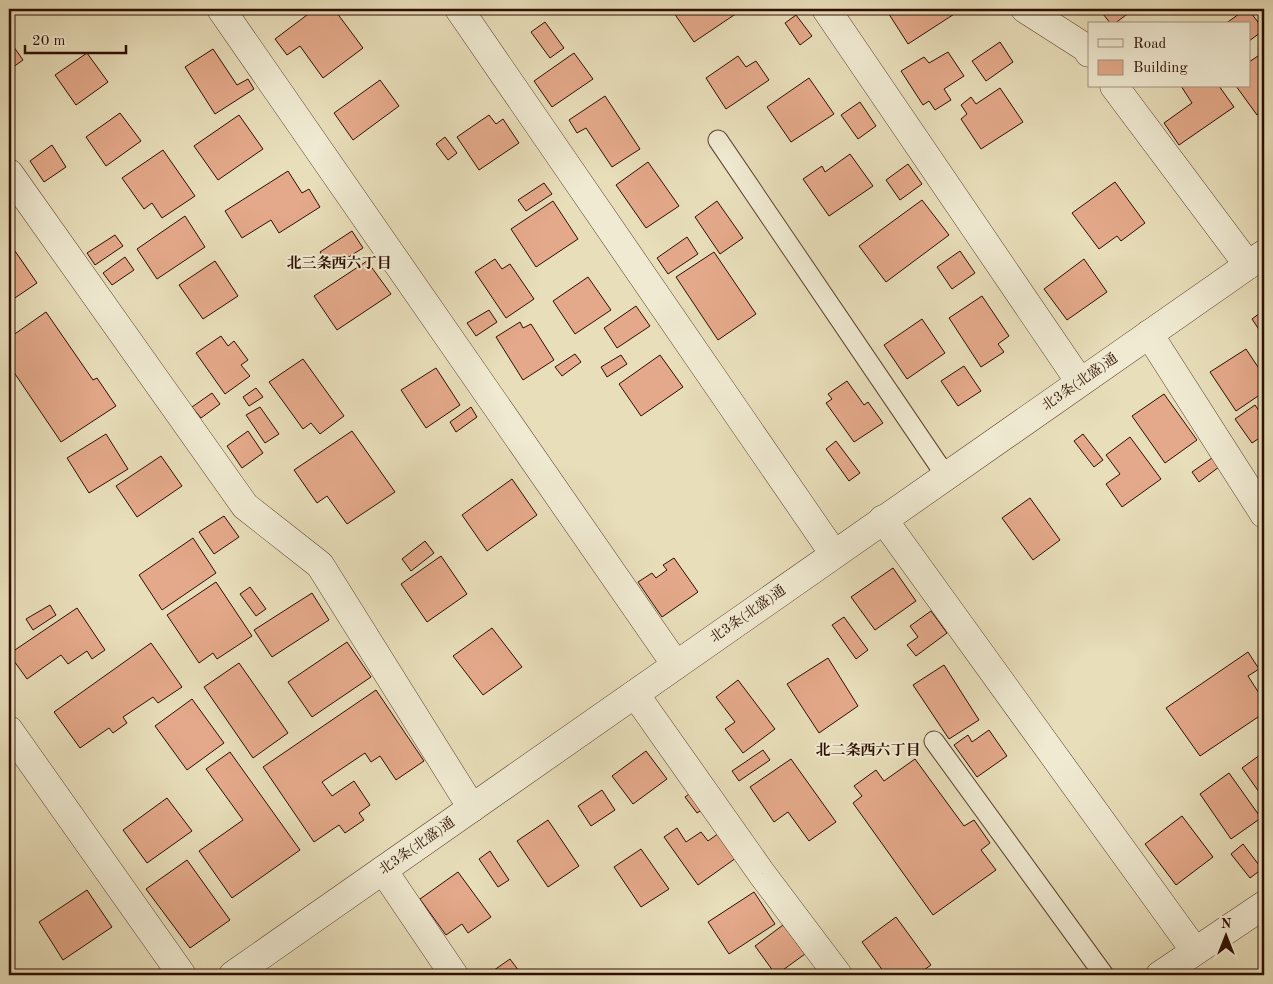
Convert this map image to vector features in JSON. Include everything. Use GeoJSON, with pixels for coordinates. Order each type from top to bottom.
{"type":"FeatureCollection","features":[{"type":"Feature","properties":{"kind":"street"},"geometry":{"type":"LineString","coordinates":[[221,9],[676,666]]}},
{"type":"Feature","properties":{"kind":"street"},"geometry":{"type":"LineString","coordinates":[[459,9],[834,554]]}},
{"type":"Feature","properties":{"kind":"street"},"geometry":{"type":"LineString","coordinates":[[826,9],[1080,382]]}},
{"type":"Feature","properties":{"kind":"street"},"geometry":{"type":"LineString","coordinates":[[1025,9],[1086,48],[1088,51]]}},
{"type":"Feature","properties":{"kind":"street"},"geometry":{"type":"LineString","coordinates":[[1116,88],[1256,259]]}},
{"type":"Feature","properties":{"kind":"street"},"geometry":{"type":"LineString","coordinates":[[9,173],[245,506],[320,566],[472,808]]}},
{"type":"Feature","properties":{"kind":"street","name":"北3条(北盛)通"},"geometry":{"type":"LineString","coordinates":[[233,975],[1256,259]]}},
{"type":"Feature","properties":{"kind":"street"},"geometry":{"type":"LineString","coordinates":[[1149,334],[1264,514]]}},
{"type":"Feature","properties":{"kind":"street"},"geometry":{"type":"LineString","coordinates":[[884,519],[1195,951]]}},
{"type":"Feature","properties":{"kind":"street"},"geometry":{"type":"LineString","coordinates":[[635,694],[762,874],[838,975]]}},
{"type":"Feature","properties":{"kind":"street"},"geometry":{"type":"LineString","coordinates":[[9,730],[182,975]]}},
{"type":"Feature","properties":{"kind":"street"},"geometry":{"type":"LineString","coordinates":[[383,870],[454,975]]}},
{"type":"Feature","properties":{"kind":"street"},"geometry":{"type":"LineString","coordinates":[[1160,975],[1264,905]]}},
{"type":"Feature","properties":{"kind":"lane"},"geometry":{"type":"LineString","coordinates":[[718,140],[946,476]]}},
{"type":"Feature","properties":{"kind":"lane"},"geometry":{"type":"LineString","coordinates":[[934,741],[1104,975]]}},
{"type":"Feature","properties":{"kind":"building"},"geometry":{"type":"Polygon","coordinates":[[[315,9],[334,9],[363,48],[323,78],[300,46],[287,55],[275,39],[315,9]]]}},
{"type":"Feature","properties":{"kind":"building"},"geometry":{"type":"Polygon","coordinates":[[[680,9],[743,9],[694,42],[674,13],[680,9]]]}},
{"type":"Feature","properties":{"kind":"building"},"geometry":{"type":"Polygon","coordinates":[[[890,9],[962,9],[908,44],[887,11],[890,9]]]}},
{"type":"Feature","properties":{"kind":"building"},"geometry":{"type":"Polygon","coordinates":[[[1099,9],[1134,9],[1117,22],[1109,22],[1099,9]]]}},
{"type":"Feature","properties":{"kind":"building"},"geometry":{"type":"Polygon","coordinates":[[[1248,9],[1264,30],[1250,40],[1250,22],[1228,22],[1248,9]]]}},
{"type":"Feature","properties":{"kind":"building"},"geometry":{"type":"Polygon","coordinates":[[[796,15],[812,36],[800,45],[785,23],[796,15]]]}},
{"type":"Feature","properties":{"kind":"building"},"geometry":{"type":"Polygon","coordinates":[[[545,22],[564,48],[550,58],[531,32],[545,22]]]}},
{"type":"Feature","properties":{"kind":"building"},"geometry":{"type":"Polygon","coordinates":[[[9,40],[23,60],[9,70],[9,40]]]}},
{"type":"Feature","properties":{"kind":"building"},"geometry":{"type":"Polygon","coordinates":[[[1000,42],[1013,62],[986,81],[972,61],[1000,42]]]}},
{"type":"Feature","properties":{"kind":"building"},"geometry":{"type":"Polygon","coordinates":[[[213,49],[237,85],[248,79],[254,89],[215,114],[185,67],[213,49]]]}},
{"type":"Feature","properties":{"kind":"building"},"geometry":{"type":"Polygon","coordinates":[[[948,52],[964,76],[944,89],[951,100],[935,110],[929,101],[923,105],[901,71],[924,57],[929,63],[948,52]]]}},
{"type":"Feature","properties":{"kind":"building"},"geometry":{"type":"Polygon","coordinates":[[[1264,52],[1264,109],[1257,115],[1237,88],[1250,88],[1250,61],[1264,52]]]}},
{"type":"Feature","properties":{"kind":"building"},"geometry":{"type":"Polygon","coordinates":[[[87,53],[108,82],[76,105],[55,75],[87,53]]]}},
{"type":"Feature","properties":{"kind":"building"},"geometry":{"type":"Polygon","coordinates":[[[574,53],[593,79],[552,107],[534,81],[574,53]]]}},
{"type":"Feature","properties":{"kind":"building"},"geometry":{"type":"Polygon","coordinates":[[[738,56],[746,67],[756,61],[769,80],[726,109],[706,78],[738,56]]]}},
{"type":"Feature","properties":{"kind":"building"},"geometry":{"type":"Polygon","coordinates":[[[809,78],[834,114],[791,142],[767,107],[809,78]]]}},
{"type":"Feature","properties":{"kind":"building"},"geometry":{"type":"Polygon","coordinates":[[[380,80],[399,106],[353,140],[334,113],[380,80]]]}},
{"type":"Feature","properties":{"kind":"building"},"geometry":{"type":"Polygon","coordinates":[[[1000,88],[1023,122],[981,149],[961,119],[967,114],[961,105],[971,97],[976,104],[1000,88]]]}},
{"type":"Feature","properties":{"kind":"building"},"geometry":{"type":"Polygon","coordinates":[[[1182,88],[1220,88],[1234,107],[1179,145],[1164,123],[1192,103],[1182,88]]]}},
{"type":"Feature","properties":{"kind":"building"},"geometry":{"type":"Polygon","coordinates":[[[605,96],[640,149],[612,167],[586,128],[577,133],[569,120],[605,96]]]}},
{"type":"Feature","properties":{"kind":"building"},"geometry":{"type":"Polygon","coordinates":[[[860,102],[876,126],[858,139],[841,115],[860,102]]]}},
{"type":"Feature","properties":{"kind":"building"},"geometry":{"type":"Polygon","coordinates":[[[120,113],[141,141],[106,166],[86,137],[120,113]]]}},
{"type":"Feature","properties":{"kind":"building"},"geometry":{"type":"Polygon","coordinates":[[[239,115],[263,149],[218,180],[194,146],[239,115]]]}},
{"type":"Feature","properties":{"kind":"building"},"geometry":{"type":"Polygon","coordinates":[[[489,115],[496,124],[503,119],[519,143],[479,170],[457,137],[489,115]]]}},
{"type":"Feature","properties":{"kind":"building"},"geometry":{"type":"Polygon","coordinates":[[[445,137],[457,153],[448,160],[436,144],[445,137]]]}},
{"type":"Feature","properties":{"kind":"building"},"geometry":{"type":"Polygon","coordinates":[[[52,145],[66,167],[44,182],[30,161],[52,145]]]}},
{"type":"Feature","properties":{"kind":"building"},"geometry":{"type":"Polygon","coordinates":[[[163,150],[195,196],[162,218],[152,203],[144,209],[122,178],[163,150]]]}},
{"type":"Feature","properties":{"kind":"building"},"geometry":{"type":"Polygon","coordinates":[[[850,154],[873,186],[829,216],[803,179],[822,166],[825,172],[850,154]]]}},
{"type":"Feature","properties":{"kind":"building"},"geometry":{"type":"Polygon","coordinates":[[[648,162],[679,206],[646,228],[616,185],[648,162]]]}},
{"type":"Feature","properties":{"kind":"building"},"geometry":{"type":"Polygon","coordinates":[[[908,164],[922,184],[900,200],[886,180],[908,164]]]}},
{"type":"Feature","properties":{"kind":"building"},"geometry":{"type":"Polygon","coordinates":[[[288,171],[302,193],[309,189],[320,207],[279,233],[271,220],[242,238],[225,211],[288,171]]]}},
{"type":"Feature","properties":{"kind":"building"},"geometry":{"type":"Polygon","coordinates":[[[1115,182],[1145,223],[1121,241],[1117,236],[1099,249],[1072,213],[1115,182]]]}},
{"type":"Feature","properties":{"kind":"building"},"geometry":{"type":"Polygon","coordinates":[[[544,183],[552,194],[526,211],[518,200],[544,183]]]}},
{"type":"Feature","properties":{"kind":"building"},"geometry":{"type":"Polygon","coordinates":[[[922,200],[949,235],[886,282],[859,246],[922,200]]]}},
{"type":"Feature","properties":{"kind":"building"},"geometry":{"type":"Polygon","coordinates":[[[553,201],[578,239],[536,267],[511,229],[553,201]]]}},
{"type":"Feature","properties":{"kind":"building"},"geometry":{"type":"Polygon","coordinates":[[[717,201],[743,238],[720,254],[695,217],[717,201]]]}},
{"type":"Feature","properties":{"kind":"building"},"geometry":{"type":"Polygon","coordinates":[[[185,216],[205,247],[157,279],[137,249],[185,216]]]}},
{"type":"Feature","properties":{"kind":"building"},"geometry":{"type":"Polygon","coordinates":[[[352,231],[363,248],[331,268],[320,252],[352,231]]]}},
{"type":"Feature","properties":{"kind":"building"},"geometry":{"type":"Polygon","coordinates":[[[115,235],[123,246],[95,265],[87,253],[115,235]]]}},
{"type":"Feature","properties":{"kind":"building"},"geometry":{"type":"Polygon","coordinates":[[[687,237],[698,254],[668,274],[657,258],[687,237]]]}},
{"type":"Feature","properties":{"kind":"building"},"geometry":{"type":"Polygon","coordinates":[[[15,251],[37,283],[9,302],[9,256],[15,251]]]}},
{"type":"Feature","properties":{"kind":"building"},"geometry":{"type":"Polygon","coordinates":[[[960,251],[975,273],[952,289],[937,267],[960,251]]]}},
{"type":"Feature","properties":{"kind":"building"},"geometry":{"type":"Polygon","coordinates":[[[714,252],[756,314],[718,340],[676,277],[714,252]]]}},
{"type":"Feature","properties":{"kind":"building"},"geometry":{"type":"Polygon","coordinates":[[[125,257],[134,270],[112,285],[103,273],[125,257]]]}},
{"type":"Feature","properties":{"kind":"building"},"geometry":{"type":"Polygon","coordinates":[[[495,259],[502,269],[510,264],[534,299],[506,318],[475,272],[495,259]]]}},
{"type":"Feature","properties":{"kind":"building"},"geometry":{"type":"Polygon","coordinates":[[[1084,259],[1107,292],[1067,320],[1044,289],[1084,259]]]}},
{"type":"Feature","properties":{"kind":"building"},"geometry":{"type":"Polygon","coordinates":[[[215,261],[238,296],[203,319],[179,285],[215,261]]]}},
{"type":"Feature","properties":{"kind":"building"},"geometry":{"type":"Polygon","coordinates":[[[367,261],[391,294],[337,330],[314,296],[367,261]]]}},
{"type":"Feature","properties":{"kind":"building"},"geometry":{"type":"Polygon","coordinates":[[[588,277],[611,310],[575,334],[553,301],[588,277]]]}},
{"type":"Feature","properties":{"kind":"building"},"geometry":{"type":"Polygon","coordinates":[[[982,296],[1009,336],[998,344],[1004,352],[981,367],[949,318],[982,296]]]}},
{"type":"Feature","properties":{"kind":"building"},"geometry":{"type":"Polygon","coordinates":[[[636,306],[650,326],[617,348],[604,328],[636,306]]]}},
{"type":"Feature","properties":{"kind":"building"},"geometry":{"type":"Polygon","coordinates":[[[489,310],[497,322],[476,336],[467,323],[489,310]]]}},
{"type":"Feature","properties":{"kind":"building"},"geometry":{"type":"Polygon","coordinates":[[[1264,310],[1264,337],[1252,319],[1264,310]]]}},
{"type":"Feature","properties":{"kind":"building"},"geometry":{"type":"Polygon","coordinates":[[[46,312],[93,380],[97,378],[116,406],[61,442],[9,365],[9,338],[46,312]]]}},
{"type":"Feature","properties":{"kind":"building"},"geometry":{"type":"Polygon","coordinates":[[[922,319],[945,353],[907,379],[884,345],[922,319]]]}},
{"type":"Feature","properties":{"kind":"building"},"geometry":{"type":"Polygon","coordinates":[[[520,322],[523,328],[531,324],[554,360],[523,380],[496,337],[520,322]]]}},
{"type":"Feature","properties":{"kind":"building"},"geometry":{"type":"Polygon","coordinates":[[[221,336],[228,346],[234,341],[248,360],[241,365],[250,376],[225,394],[196,353],[221,336]]]}},
{"type":"Feature","properties":{"kind":"building"},"geometry":{"type":"Polygon","coordinates":[[[1246,349],[1264,376],[1264,392],[1236,411],[1210,372],[1246,349]]]}},
{"type":"Feature","properties":{"kind":"building"},"geometry":{"type":"Polygon","coordinates":[[[575,354],[581,362],[562,376],[555,367],[575,354]]]}},
{"type":"Feature","properties":{"kind":"building"},"geometry":{"type":"Polygon","coordinates":[[[621,355],[627,364],[607,377],[601,367],[621,355]]]}},
{"type":"Feature","properties":{"kind":"building"},"geometry":{"type":"Polygon","coordinates":[[[660,355],[683,387],[641,416],[619,384],[660,355]]]}},
{"type":"Feature","properties":{"kind":"building"},"geometry":{"type":"Polygon","coordinates":[[[303,359],[344,416],[320,434],[311,423],[303,429],[269,382],[303,359]]]}},
{"type":"Feature","properties":{"kind":"building"},"geometry":{"type":"Polygon","coordinates":[[[964,366],[981,391],[958,406],[941,381],[964,366]]]}},
{"type":"Feature","properties":{"kind":"building"},"geometry":{"type":"Polygon","coordinates":[[[436,368],[460,405],[426,428],[401,390],[436,368]]]}},
{"type":"Feature","properties":{"kind":"building"},"geometry":{"type":"Polygon","coordinates":[[[847,381],[864,405],[868,402],[883,423],[854,442],[826,403],[832,399],[828,394],[847,381]]]}},
{"type":"Feature","properties":{"kind":"building"},"geometry":{"type":"Polygon","coordinates":[[[256,388],[263,397],[249,406],[243,397],[256,388]]]}},
{"type":"Feature","properties":{"kind":"building"},"geometry":{"type":"Polygon","coordinates":[[[212,393],[220,404],[201,418],[192,407],[212,393]]]}},
{"type":"Feature","properties":{"kind":"building"},"geometry":{"type":"Polygon","coordinates":[[[1164,394],[1197,440],[1165,463],[1132,416],[1164,394]]]}},
{"type":"Feature","properties":{"kind":"building"},"geometry":{"type":"Polygon","coordinates":[[[1255,405],[1264,418],[1264,435],[1252,443],[1235,419],[1255,405]]]}},
{"type":"Feature","properties":{"kind":"building"},"geometry":{"type":"Polygon","coordinates":[[[260,407],[279,434],[265,443],[246,415],[260,407]]]}},
{"type":"Feature","properties":{"kind":"building"},"geometry":{"type":"Polygon","coordinates":[[[471,407],[477,417],[456,432],[450,422],[471,407]]]}},
{"type":"Feature","properties":{"kind":"building"},"geometry":{"type":"Polygon","coordinates":[[[248,431],[263,453],[242,468],[227,446],[248,431]]]}},
{"type":"Feature","properties":{"kind":"building"},"geometry":{"type":"Polygon","coordinates":[[[352,431],[395,492],[347,524],[327,496],[317,503],[294,470],[352,431]]]}},
{"type":"Feature","properties":{"kind":"building"},"geometry":{"type":"Polygon","coordinates":[[[106,434],[128,469],[89,493],[67,458],[106,434]]]}},
{"type":"Feature","properties":{"kind":"building"},"geometry":{"type":"Polygon","coordinates":[[[1083,434],[1103,460],[1094,467],[1074,441],[1083,434]]]}},
{"type":"Feature","properties":{"kind":"building"},"geometry":{"type":"Polygon","coordinates":[[[1130,437],[1161,479],[1122,507],[1106,484],[1120,474],[1106,455],[1130,437]]]}},
{"type":"Feature","properties":{"kind":"building"},"geometry":{"type":"Polygon","coordinates":[[[836,441],[860,473],[849,481],[826,449],[836,441]]]}},
{"type":"Feature","properties":{"kind":"building"},"geometry":{"type":"Polygon","coordinates":[[[161,456],[182,486],[137,517],[116,486],[161,456]]]}},
{"type":"Feature","properties":{"kind":"building"},"geometry":{"type":"Polygon","coordinates":[[[1212,458],[1219,467],[1199,482],[1192,472],[1212,458]]]}},
{"type":"Feature","properties":{"kind":"building"},"geometry":{"type":"Polygon","coordinates":[[[512,479],[537,515],[487,551],[462,515],[512,479]]]}},
{"type":"Feature","properties":{"kind":"building"},"geometry":{"type":"Polygon","coordinates":[[[1030,498],[1060,540],[1033,560],[1002,518],[1030,498]]]}},
{"type":"Feature","properties":{"kind":"building"},"geometry":{"type":"Polygon","coordinates":[[[224,516],[239,537],[214,554],[199,532],[224,516]]]}},
{"type":"Feature","properties":{"kind":"building"},"geometry":{"type":"Polygon","coordinates":[[[193,538],[216,573],[162,610],[139,575],[193,538]]]}},
{"type":"Feature","properties":{"kind":"building"},"geometry":{"type":"Polygon","coordinates":[[[425,541],[434,553],[411,571],[402,559],[425,541]]]}},
{"type":"Feature","properties":{"kind":"building"},"geometry":{"type":"Polygon","coordinates":[[[441,556],[467,594],[427,622],[401,584],[441,556]]]}},
{"type":"Feature","properties":{"kind":"building"},"geometry":{"type":"Polygon","coordinates":[[[674,558],[698,592],[662,617],[638,582],[652,573],[656,578],[667,570],[663,565],[674,558]]]}},
{"type":"Feature","properties":{"kind":"building"},"geometry":{"type":"Polygon","coordinates":[[[893,568],[916,601],[875,630],[851,597],[893,568]]]}},
{"type":"Feature","properties":{"kind":"building"},"geometry":{"type":"Polygon","coordinates":[[[216,582],[252,636],[217,659],[213,653],[199,663],[167,615],[216,582]]]}},
{"type":"Feature","properties":{"kind":"building"},"geometry":{"type":"Polygon","coordinates":[[[250,587],[266,609],[256,616],[240,594],[250,587]]]}},
{"type":"Feature","properties":{"kind":"building"},"geometry":{"type":"Polygon","coordinates":[[[312,593],[329,620],[272,657],[254,630],[312,593]]]}},
{"type":"Feature","properties":{"kind":"building"},"geometry":{"type":"Polygon","coordinates":[[[50,605],[56,615],[33,630],[26,619],[50,605]]]}},
{"type":"Feature","properties":{"kind":"building"},"geometry":{"type":"Polygon","coordinates":[[[77,608],[105,650],[92,659],[87,651],[68,664],[61,655],[27,679],[9,654],[77,608]]]}},
{"type":"Feature","properties":{"kind":"building"},"geometry":{"type":"Polygon","coordinates":[[[931,611],[947,633],[916,656],[907,645],[918,637],[910,626],[931,611]]]}},
{"type":"Feature","properties":{"kind":"building"},"geometry":{"type":"Polygon","coordinates":[[[844,617],[868,650],[856,659],[832,625],[844,617]]]}},
{"type":"Feature","properties":{"kind":"building"},"geometry":{"type":"Polygon","coordinates":[[[492,628],[522,667],[483,695],[453,656],[492,628]]]}},
{"type":"Feature","properties":{"kind":"building"},"geometry":{"type":"Polygon","coordinates":[[[347,642],[371,677],[312,717],[288,682],[347,642]]]}},
{"type":"Feature","properties":{"kind":"building"},"geometry":{"type":"Polygon","coordinates":[[[151,643],[182,687],[158,703],[153,697],[123,717],[127,723],[113,733],[109,728],[80,748],[54,712],[151,643]]]}},
{"type":"Feature","properties":{"kind":"building"},"geometry":{"type":"Polygon","coordinates":[[[1248,652],[1259,669],[1248,676],[1264,701],[1264,713],[1200,756],[1166,708],[1248,652]]]}},
{"type":"Feature","properties":{"kind":"building"},"geometry":{"type":"Polygon","coordinates":[[[828,658],[858,706],[819,733],[787,684],[828,658]]]}},
{"type":"Feature","properties":{"kind":"building"},"geometry":{"type":"Polygon","coordinates":[[[239,663],[288,733],[253,758],[204,687],[239,663]]]}},
{"type":"Feature","properties":{"kind":"building"},"geometry":{"type":"Polygon","coordinates":[[[944,665],[979,720],[949,739],[913,685],[944,665]]]}},
{"type":"Feature","properties":{"kind":"building"},"geometry":{"type":"Polygon","coordinates":[[[738,680],[775,729],[743,753],[725,729],[735,722],[716,697],[738,680]]]}},
{"type":"Feature","properties":{"kind":"building"},"geometry":{"type":"Polygon","coordinates":[[[376,690],[424,761],[396,780],[380,756],[371,762],[365,753],[322,782],[332,796],[354,781],[370,805],[359,813],[364,820],[345,833],[339,825],[314,842],[263,767],[376,690]]]}},
{"type":"Feature","properties":{"kind":"building"},"geometry":{"type":"Polygon","coordinates":[[[192,699],[224,743],[187,770],[155,726],[192,699]]]}},
{"type":"Feature","properties":{"kind":"building"},"geometry":{"type":"Polygon","coordinates":[[[989,730],[1007,756],[977,777],[954,745],[968,735],[972,742],[989,730]]]}},
{"type":"Feature","properties":{"kind":"building"},"geometry":{"type":"Polygon","coordinates":[[[763,750],[770,760],[739,781],[732,771],[763,750]]]}},
{"type":"Feature","properties":{"kind":"building"},"geometry":{"type":"Polygon","coordinates":[[[646,751],[667,779],[633,804],[612,776],[646,751]]]}},
{"type":"Feature","properties":{"kind":"building"},"geometry":{"type":"Polygon","coordinates":[[[230,752],[300,850],[232,898],[199,851],[243,820],[206,769],[230,752]]]}},
{"type":"Feature","properties":{"kind":"building"},"geometry":{"type":"Polygon","coordinates":[[[1264,752],[1264,799],[1242,768],[1264,752]]]}},
{"type":"Feature","properties":{"kind":"building"},"geometry":{"type":"Polygon","coordinates":[[[791,759],[836,822],[809,841],[788,812],[774,822],[750,787],[791,759]]]}},
{"type":"Feature","properties":{"kind":"building"},"geometry":{"type":"Polygon","coordinates":[[[915,759],[964,826],[974,820],[990,843],[981,850],[996,870],[933,915],[853,803],[862,796],[854,786],[876,770],[884,781],[915,759]]]}},
{"type":"Feature","properties":{"kind":"building"},"geometry":{"type":"Polygon","coordinates":[[[1229,773],[1261,818],[1231,839],[1200,794],[1229,773]]]}},
{"type":"Feature","properties":{"kind":"building"},"geometry":{"type":"Polygon","coordinates":[[[602,790],[615,810],[591,826],[578,806],[602,790]]]}},
{"type":"Feature","properties":{"kind":"building"},"geometry":{"type":"Polygon","coordinates":[[[693,791],[705,808],[697,813],[685,797],[693,791]]]}},
{"type":"Feature","properties":{"kind":"building"},"geometry":{"type":"Polygon","coordinates":[[[167,798],[192,831],[147,863],[123,830],[167,798]]]}},
{"type":"Feature","properties":{"kind":"building"},"geometry":{"type":"Polygon","coordinates":[[[1182,816],[1213,857],[1176,885],[1145,844],[1182,816]]]}},
{"type":"Feature","properties":{"kind":"building"},"geometry":{"type":"Polygon","coordinates":[[[548,820],[579,866],[548,887],[517,841],[548,820]]]}},
{"type":"Feature","properties":{"kind":"building"},"geometry":{"type":"Polygon","coordinates":[[[677,828],[686,842],[701,832],[708,841],[719,833],[736,858],[698,885],[664,837],[677,828]]]}},
{"type":"Feature","properties":{"kind":"building"},"geometry":{"type":"Polygon","coordinates":[[[1243,844],[1262,869],[1250,878],[1231,854],[1243,844]]]}},
{"type":"Feature","properties":{"kind":"building"},"geometry":{"type":"Polygon","coordinates":[[[641,849],[669,889],[641,907],[614,867],[641,849]]]}},
{"type":"Feature","properties":{"kind":"building"},"geometry":{"type":"Polygon","coordinates":[[[490,851],[509,880],[498,887],[479,859],[490,851]]]}},
{"type":"Feature","properties":{"kind":"building"},"geometry":{"type":"Polygon","coordinates":[[[187,860],[230,920],[190,948],[146,889],[187,860]]]}},
{"type":"Feature","properties":{"kind":"building"},"geometry":{"type":"Polygon","coordinates":[[[458,872],[491,917],[468,933],[462,924],[446,935],[420,899],[458,872]]]}},
{"type":"Feature","properties":{"kind":"building"},"geometry":{"type":"Polygon","coordinates":[[[87,890],[112,927],[63,960],[39,922],[87,890]]]}},
{"type":"Feature","properties":{"kind":"building"},"geometry":{"type":"Polygon","coordinates":[[[754,892],[775,924],[729,954],[708,922],[754,892]]]}},
{"type":"Feature","properties":{"kind":"building"},"geometry":{"type":"Polygon","coordinates":[[[896,917],[931,965],[917,975],[886,975],[862,942],[896,917]]]}},
{"type":"Feature","properties":{"kind":"building"},"geometry":{"type":"Polygon","coordinates":[[[783,925],[805,954],[776,975],[755,946],[783,925]]]}},
{"type":"Feature","properties":{"kind":"building"},"geometry":{"type":"Polygon","coordinates":[[[510,959],[522,975],[487,975],[510,959]]]}},
{"type":"Feature","properties":{"kind":"district","name":"北三条西六丁目"},"geometry":{"type":"Point","coordinates":[339,264]}},
{"type":"Feature","properties":{"kind":"district","name":"北二条西六丁目"},"geometry":{"type":"Point","coordinates":[868,751]}}]}
